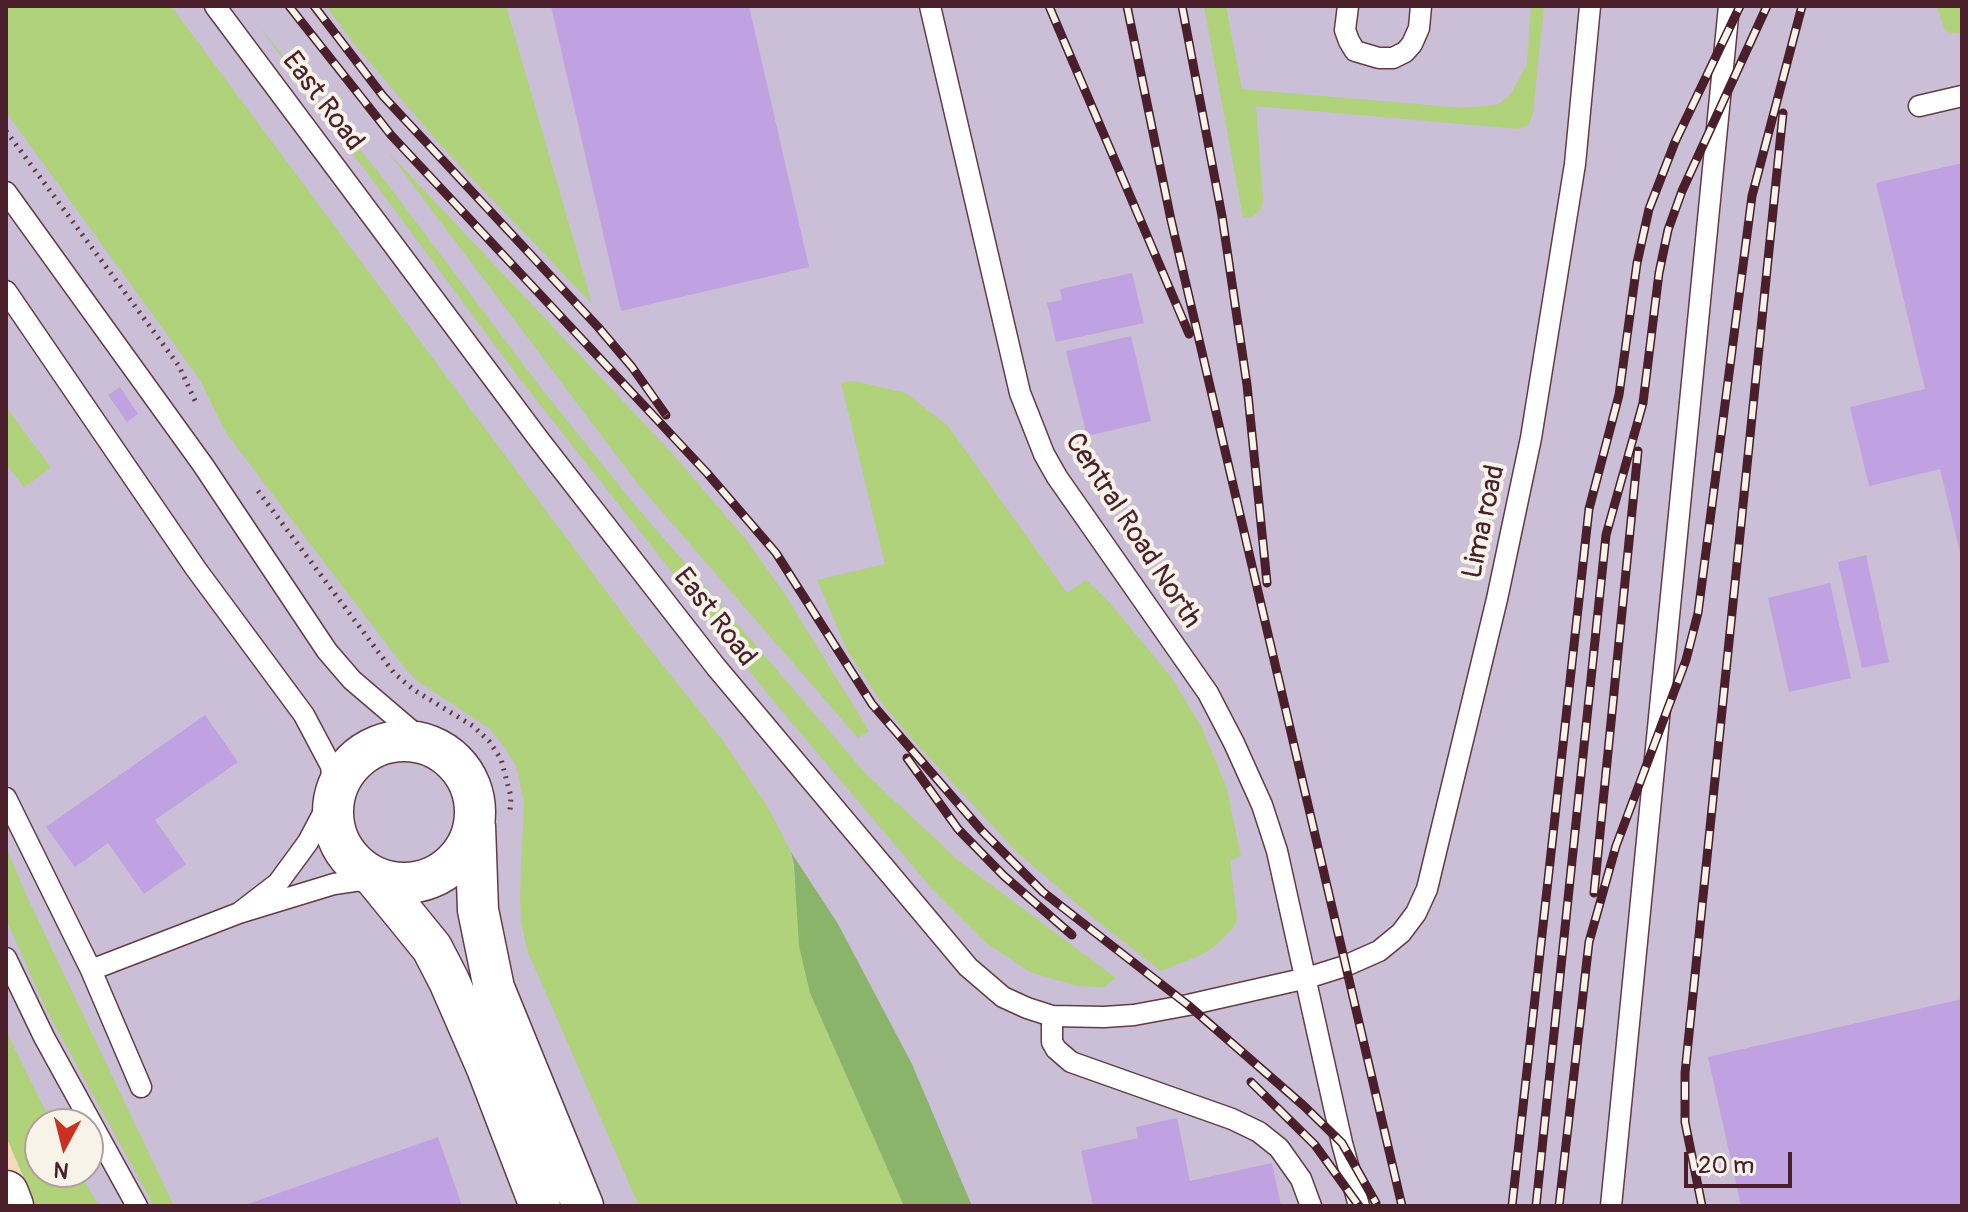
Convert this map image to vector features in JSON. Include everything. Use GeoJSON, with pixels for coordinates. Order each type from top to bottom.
{"type":"FeatureCollection","features":[{"type":"Feature","properties":{"kind":"main road"},"geometry":{"type":"LineString","coordinates":[[6,1193],[11,1206]]}},
{"type":"Feature","properties":{"kind":"street"},"geometry":{"type":"LineString","coordinates":[[540,1206],[487,1068],[432,948],[375,878],[358,867],[344,852],[335,834],[332,814],[334,793],[350,764],[363,753],[394,741],[427,744],[445,752],[470,783],[475,802],[478,910],[494,988],[583,1206]]}},
{"type":"Feature","properties":{"kind":"street"},"geometry":{"type":"LineString","coordinates":[[375,878],[408,883],[439,874],[457,861],[469,843],[475,822]]}},
{"type":"Feature","properties":{"kind":"lane","name":"East Road"},"geometry":{"type":"LineString","coordinates":[[215,6],[540,441],[716,667],[968,967],[1003,997],[1052,1016],[1134,1015],[1307,978]]}},
{"type":"Feature","properties":{"kind":"lane","name":"Central Road North"},"geometry":{"type":"LineString","coordinates":[[930,6],[1020,393],[1044,454],[1057,477],[1208,693],[1262,805],[1277,851],[1359,1206]]}},
{"type":"Feature","properties":{"kind":"lane"},"geometry":{"type":"LineString","coordinates":[[1348,6],[1345,30],[1355,51],[1379,58],[1393,58],[1412,44],[1419,28],[1421,6]]}},
{"type":"Feature","properties":{"kind":"lane","name":"Lima road"},"geometry":{"type":"LineString","coordinates":[[1307,978],[1379,951],[1401,933],[1416,913],[1427,889],[1497,599],[1531,438],[1575,164],[1590,6]]}},
{"type":"Feature","properties":{"kind":"lane"},"geometry":{"type":"LineString","coordinates":[[1611,1206],[1729,6]]}},
{"type":"Feature","properties":{"kind":"lane"},"geometry":{"type":"LineString","coordinates":[[1919,106],[1962,96]]}},
{"type":"Feature","properties":{"kind":"lane"},"geometry":{"type":"LineString","coordinates":[[6,192],[203,465],[327,651],[352,680],[427,744]]}},
{"type":"Feature","properties":{"kind":"lane"},"geometry":{"type":"LineString","coordinates":[[6,291],[196,569],[304,715],[331,766],[334,793],[293,864],[278,883],[239,913]]}},
{"type":"Feature","properties":{"kind":"lane"},"geometry":{"type":"LineString","coordinates":[[6,798],[91,970],[141,1087]]}},
{"type":"Feature","properties":{"kind":"lane"},"geometry":{"type":"LineString","coordinates":[[91,970],[239,913],[334,884],[375,878]]}},
{"type":"Feature","properties":{"kind":"lane"},"geometry":{"type":"LineString","coordinates":[[6,958],[44,1037],[137,1206]]}},
{"type":"Feature","properties":{"kind":"lane"},"geometry":{"type":"LineString","coordinates":[[1052,1016],[1052,1042],[1071,1062],[1232,1119],[1259,1132],[1279,1148],[1301,1179],[1311,1206]]}},
{"type":"Feature","properties":{"kind":"shaded area"},"geometry":{"type":"Polygon","coordinates":[[[6,6],[1962,6],[1962,1206],[36,1206],[28,1188],[104,1188],[104,1108],[24,1108],[24,1178],[6,1136],[6,6]]]}},
{"type":"Feature","properties":{"kind":"green space"},"geometry":{"type":"Polygon","coordinates":[[[6,6],[171,6],[634,629],[723,741],[766,804],[791,852],[810,993],[904,1206],[639,1206],[527,950],[520,894],[524,802],[516,766],[489,728],[416,680],[404,667],[226,433],[200,380],[6,112],[6,6]]]}},
{"type":"Feature","properties":{"kind":"green space"},"geometry":{"type":"Polygon","coordinates":[[[326,6],[506,6],[592,304],[444,149],[355,45],[326,6]]]}},
{"type":"Feature","properties":{"kind":"green space"},"geometry":{"type":"Polygon","coordinates":[[[1204,6],[1226,6],[1242,89],[1464,108],[1499,104],[1511,94],[1527,64],[1531,6],[1544,6],[1533,114],[1528,125],[1519,129],[1256,106],[1263,200],[1261,209],[1253,216],[1243,218],[1204,6]]]}},
{"type":"Feature","properties":{"kind":"green space"},"geometry":{"type":"Polygon","coordinates":[[[1937,6],[1962,6],[1962,34],[1947,32],[1937,6]]]}},
{"type":"Feature","properties":{"kind":"green space"},"geometry":{"type":"Polygon","coordinates":[[[257,24],[379,173],[541,388],[634,504],[867,775],[959,861],[1116,978],[1104,987],[1077,986],[1030,972],[986,943],[934,891],[775,703],[516,374],[257,24]]]}},
{"type":"Feature","properties":{"kind":"green space"},"geometry":{"type":"Polygon","coordinates":[[[388,152],[671,452],[747,541],[784,593],[869,731],[858,738],[638,484],[388,152]]]}},
{"type":"Feature","properties":{"kind":"green space"},"geometry":{"type":"Polygon","coordinates":[[[854,381],[906,393],[948,426],[1067,593],[1086,580],[1109,602],[1171,677],[1202,728],[1227,789],[1241,857],[1230,860],[1237,919],[1233,928],[1215,946],[1201,955],[1161,971],[1017,852],[911,738],[881,702],[847,650],[817,580],[885,564],[841,383],[854,381]]]}},
{"type":"Feature","properties":{"kind":"green space"},"geometry":{"type":"Polygon","coordinates":[[[6,407],[51,468],[24,487],[6,464],[6,407]]]}},
{"type":"Feature","properties":{"kind":"green space"},"geometry":{"type":"Polygon","coordinates":[[[6,848],[174,1206],[154,1206],[104,1115],[104,1108],[100,1108],[46,1009],[6,919],[6,848]]]}},
{"type":"Feature","properties":{"kind":"green space"},"geometry":{"type":"Polygon","coordinates":[[[791,852],[838,924],[912,1064],[972,1206],[904,1206],[810,993],[799,946],[791,852]]]}},
{"type":"Feature","properties":{"kind":"green space"},"geometry":{"type":"Polygon","coordinates":[[[6,1031],[44,1108],[24,1108],[24,1178],[6,1136],[6,1031]]]}},
{"type":"Feature","properties":{"kind":"green space"},"geometry":{"type":"Polygon","coordinates":[[[28,1188],[88,1188],[99,1206],[36,1206],[28,1188]]]}},
{"type":"Feature","properties":{"kind":"building"},"geometry":{"type":"Polygon","coordinates":[[[551,6],[749,6],[809,267],[621,311],[551,6]]]}},
{"type":"Feature","properties":{"kind":"building"},"geometry":{"type":"Polygon","coordinates":[[[1962,163],[1961,556],[1940,469],[1869,486],[1850,407],[1925,389],[1876,183],[1962,163]]]}},
{"type":"Feature","properties":{"kind":"building"},"geometry":{"type":"Polygon","coordinates":[[[1132,273],[1144,323],[1056,342],[1047,303],[1062,300],[1060,289],[1132,273]]]}},
{"type":"Feature","properties":{"kind":"building"},"geometry":{"type":"Polygon","coordinates":[[[1131,336],[1151,421],[1087,436],[1066,351],[1131,336]]]}},
{"type":"Feature","properties":{"kind":"building"},"geometry":{"type":"Polygon","coordinates":[[[120,387],[138,414],[127,422],[108,395],[120,387]]]}},
{"type":"Feature","properties":{"kind":"building"},"geometry":{"type":"Polygon","coordinates":[[[1866,555],[1889,662],[1862,668],[1838,562],[1866,555]]]}},
{"type":"Feature","properties":{"kind":"building"},"geometry":{"type":"Polygon","coordinates":[[[1830,583],[1851,678],[1789,692],[1768,598],[1830,583]]]}},
{"type":"Feature","properties":{"kind":"building"},"geometry":{"type":"Polygon","coordinates":[[[205,715],[238,762],[155,820],[186,864],[144,894],[108,843],[75,867],[46,827],[205,715]]]}},
{"type":"Feature","properties":{"kind":"building"},"geometry":{"type":"Polygon","coordinates":[[[1962,999],[1962,1206],[1741,1206],[1708,1057],[1962,999]]]}},
{"type":"Feature","properties":{"kind":"building"},"geometry":{"type":"Polygon","coordinates":[[[1177,1118],[1190,1181],[1272,1163],[1281,1206],[1093,1206],[1081,1151],[1138,1138],[1136,1127],[1177,1118]]]}},
{"type":"Feature","properties":{"kind":"building"},"geometry":{"type":"Polygon","coordinates":[[[438,1137],[462,1206],[242,1206],[438,1137]]]}},
{"type":"Feature","properties":{"kind":"railway"},"geometry":{"type":"LineString","coordinates":[[289,6],[391,135],[707,473],[776,553],[872,704],[982,831],[1043,892],[1188,1005],[1304,1106],[1342,1143],[1376,1203]]}},
{"type":"Feature","properties":{"kind":"railway"},"geometry":{"type":"LineString","coordinates":[[314,6],[383,96],[598,327],[632,367],[666,415]]}},
{"type":"Feature","properties":{"kind":"railway"},"geometry":{"type":"LineString","coordinates":[[1049,6],[1189,334]]}},
{"type":"Feature","properties":{"kind":"railway"},"geometry":{"type":"LineString","coordinates":[[1127,6],[1171,220],[1402,1206]]}},
{"type":"Feature","properties":{"kind":"railway"},"geometry":{"type":"LineString","coordinates":[[1182,6],[1222,216],[1247,385],[1267,583]]}},
{"type":"Feature","properties":{"kind":"railway"},"geometry":{"type":"LineString","coordinates":[[1512,1206],[1589,509],[1619,395],[1637,263],[1649,209],[1675,142],[1740,6]]}},
{"type":"Feature","properties":{"kind":"railway"},"geometry":{"type":"LineString","coordinates":[[1536,1206],[1606,535],[1643,403],[1659,273],[1668,230],[1682,191],[1767,6]]}},
{"type":"Feature","properties":{"kind":"railway"},"geometry":{"type":"LineString","coordinates":[[1559,1206],[1589,942],[1616,846],[1686,660],[1698,613],[1752,196],[1802,6]]}},
{"type":"Feature","properties":{"kind":"railway"},"geometry":{"type":"LineString","coordinates":[[1702,1206],[1685,1122],[1685,1073],[1783,113]]}},
{"type":"Feature","properties":{"kind":"railway"},"geometry":{"type":"LineString","coordinates":[[1594,893],[1638,451]]}},
{"type":"Feature","properties":{"kind":"railway"},"geometry":{"type":"LineString","coordinates":[[907,758],[958,829],[1004,876],[1072,935]]}},
{"type":"Feature","properties":{"kind":"railway"},"geometry":{"type":"LineString","coordinates":[[1251,1082],[1315,1145],[1359,1206]]}}]}
